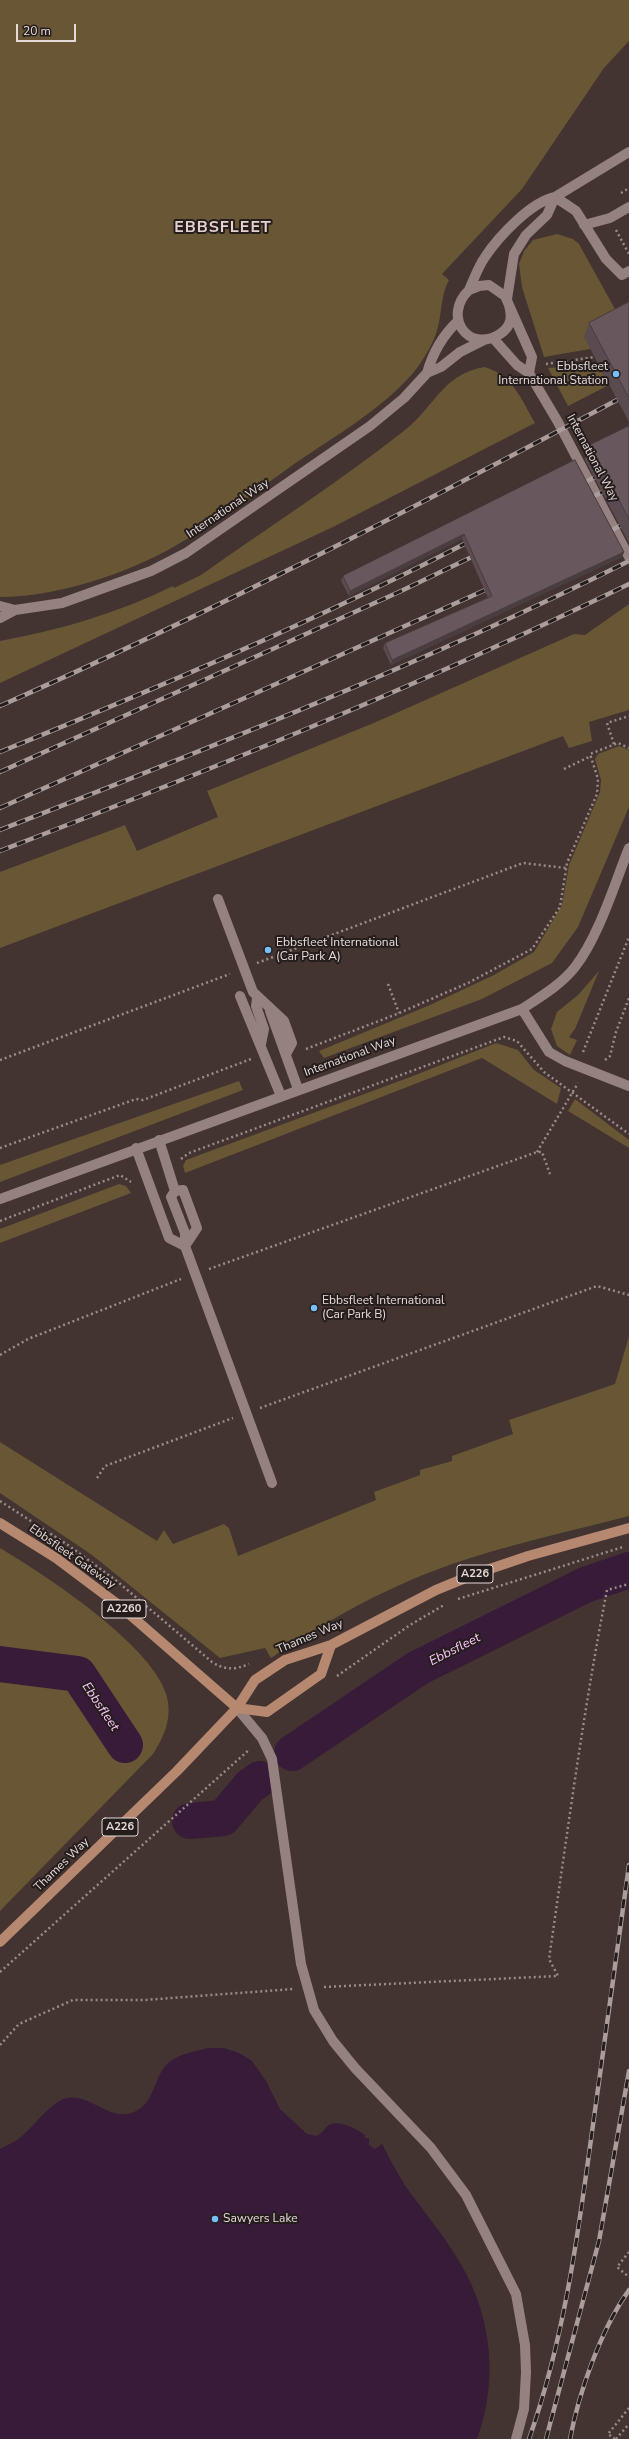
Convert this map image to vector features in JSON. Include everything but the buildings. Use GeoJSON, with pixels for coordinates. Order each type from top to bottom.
{"type":"FeatureCollection","features":[{"type":"Feature","properties":{"kind":"main road","name":"Ebbsfleet Gateway"},"geometry":{"type":"LineString","coordinates":[[0,1523],[56,1558],[120,1606],[237,1708]]}},
{"type":"Feature","properties":{"kind":"main road","name":"Thames Way"},"geometry":{"type":"LineString","coordinates":[[0,1942],[141,1806],[237,1708],[255,1680],[285,1660],[331,1645],[436,1590],[468,1577],[528,1556],[629,1528]]}},
{"type":"Feature","properties":{"kind":"main road"},"geometry":{"type":"LineString","coordinates":[[237,1708],[267,1712],[321,1674],[331,1645]]}},
{"type":"Feature","properties":{"kind":"street"},"geometry":{"type":"LineString","coordinates":[[458,321],[458,307],[469,290],[484,258],[494,245],[535,206],[545,199],[554,197],[629,152]]}},
{"type":"Feature","properties":{"kind":"street"},"geometry":{"type":"LineString","coordinates":[[554,197],[576,211],[606,259],[622,275],[629,271]]}},
{"type":"Feature","properties":{"kind":"street"},"geometry":{"type":"LineString","coordinates":[[508,302],[514,254],[526,234],[548,215],[554,197]]}},
{"type":"Feature","properties":{"kind":"street"},"geometry":{"type":"LineString","coordinates":[[584,225],[610,218],[629,207]]}},
{"type":"Feature","properties":{"kind":"street"},"geometry":{"type":"LineString","coordinates":[[469,290],[479,286],[489,286],[498,290],[508,302],[532,357],[529,373]]}},
{"type":"Feature","properties":{"kind":"street","name":"International Way"},"geometry":{"type":"LineString","coordinates":[[0,618],[15,610],[62,603],[96,592],[151,571],[186,553],[370,426],[404,398],[427,373],[441,367],[460,352],[488,339],[508,327],[511,318],[508,302]]}},
{"type":"Feature","properties":{"kind":"street","name":"International Way"},"geometry":{"type":"LineString","coordinates":[[427,373],[432,357],[445,332],[458,321],[468,334],[488,339],[517,365],[529,373],[558,422],[629,557]]}},
{"type":"Feature","properties":{"kind":"street","name":"International Way"},"geometry":{"type":"LineString","coordinates":[[0,606],[15,610]]}},
{"type":"Feature","properties":{"kind":"street","name":"International Way"},"geometry":{"type":"LineString","coordinates":[[0,1199],[136,1148],[522,1009],[547,992],[574,967],[590,942],[629,848]]}},
{"type":"Feature","properties":{"kind":"street"},"geometry":{"type":"LineString","coordinates":[[218,899],[243,969],[257,998],[270,1011],[284,1021],[292,1043],[286,1054]]}},
{"type":"Feature","properties":{"kind":"street"},"geometry":{"type":"LineString","coordinates":[[240,996],[281,1096]]}},
{"type":"Feature","properties":{"kind":"street"},"geometry":{"type":"LineString","coordinates":[[257,998],[256,1006],[264,1029],[263,1049]]}},
{"type":"Feature","properties":{"kind":"street"},"geometry":{"type":"LineString","coordinates":[[522,1009],[534,1031],[549,1052],[565,1062],[629,1086]]}},
{"type":"Feature","properties":{"kind":"street"},"geometry":{"type":"LineString","coordinates":[[270,1011],[298,1090]]}},
{"type":"Feature","properties":{"kind":"street"},"geometry":{"type":"LineString","coordinates":[[159,1140],[174,1191],[171,1197],[185,1233],[184,1246],[272,1483]]}},
{"type":"Feature","properties":{"kind":"street"},"geometry":{"type":"LineString","coordinates":[[136,1148],[169,1238],[184,1246]]}},
{"type":"Feature","properties":{"kind":"street"},"geometry":{"type":"LineString","coordinates":[[237,1708],[262,1738],[272,1759],[301,1964],[314,2010],[333,2041],[355,2068],[431,2148],[466,2195],[516,2294],[525,2345],[526,2372],[524,2409],[516,2439]]}},
{"type":"Feature","properties":{"kind":"path"},"geometry":{"type":"LineString","coordinates":[[541,366],[551,362],[595,357]]}},
{"type":"Feature","properties":{"kind":"path"},"geometry":{"type":"LineString","coordinates":[[614,744],[606,723],[629,716]]}},
{"type":"Feature","properties":{"kind":"path"},"geometry":{"type":"LineString","coordinates":[[564,769],[591,756],[590,754],[614,744],[618,743],[629,748]]}},
{"type":"Feature","properties":{"kind":"path"},"geometry":{"type":"LineString","coordinates":[[292,1043],[301,1050],[399,1013],[468,983],[532,949],[560,907],[566,868],[597,794],[598,779],[591,756]]}},
{"type":"Feature","properties":{"kind":"path"},"geometry":{"type":"LineString","coordinates":[[0,1060],[523,863],[566,868]]}},
{"type":"Feature","properties":{"kind":"path"},"geometry":{"type":"LineString","coordinates":[[587,1053],[582,1051],[629,937]]}},
{"type":"Feature","properties":{"kind":"path"},"geometry":{"type":"LineString","coordinates":[[388,984],[399,1013]]}},
{"type":"Feature","properties":{"kind":"path"},"geometry":{"type":"LineString","coordinates":[[601,1059],[606,1060],[610,1056],[616,1032],[629,998]]}},
{"type":"Feature","properties":{"kind":"path"},"geometry":{"type":"LineString","coordinates":[[179,1166],[183,1156],[500,1037],[517,1041],[544,1072],[629,1134]]}},
{"type":"Feature","properties":{"kind":"path"},"geometry":{"type":"LineString","coordinates":[[0,1148],[136,1098],[143,1100],[263,1049]]}},
{"type":"Feature","properties":{"kind":"path"},"geometry":{"type":"LineString","coordinates":[[537,1152],[578,1083]]}},
{"type":"Feature","properties":{"kind":"path"},"geometry":{"type":"LineString","coordinates":[[0,1355],[28,1339],[194,1274],[537,1152],[542,1152],[550,1174]]}},
{"type":"Feature","properties":{"kind":"path"},"geometry":{"type":"LineString","coordinates":[[0,1221],[120,1175],[131,1180],[133,1187]]}},
{"type":"Feature","properties":{"kind":"path"},"geometry":{"type":"LineString","coordinates":[[97,1478],[105,1466],[597,1286],[629,1295]]}},
{"type":"Feature","properties":{"kind":"path"},"geometry":{"type":"LineString","coordinates":[[455,1600],[629,1546]]}},
{"type":"Feature","properties":{"kind":"path"},"geometry":{"type":"LineString","coordinates":[[320,1987],[558,1976],[549,1959],[575,1778],[601,1621],[608,1590],[629,1584]]}},
{"type":"Feature","properties":{"kind":"path"},"geometry":{"type":"LineString","coordinates":[[332,1680],[410,1625],[448,1603]]}},
{"type":"Feature","properties":{"kind":"path"},"geometry":{"type":"LineString","coordinates":[[0,1972],[249,1749]]}},
{"type":"Feature","properties":{"kind":"path"},"geometry":{"type":"LineString","coordinates":[[0,2045],[19,2024],[73,2000],[144,2000],[296,1989]]}},
{"type":"Feature","properties":{"kind":"path"},"geometry":{"type":"LineString","coordinates":[[629,2252],[617,2267],[629,2277]]}},
{"type":"Feature","properties":{"kind":"path"},"geometry":{"type":"LineString","coordinates":[[629,2408],[608,2434],[615,2439],[629,2424]]}},
{"type":"Feature","properties":{"kind":"shaded area"},"geometry":{"type":"Polygon","coordinates":[[[0,0],[629,0],[629,41],[604,68],[522,189],[442,274],[449,280],[444,291],[438,327],[434,339],[414,372],[388,398],[358,421],[297,462],[222,516],[191,537],[156,556],[135,566],[90,582],[44,593],[0,597],[0,0]]]}},
{"type":"Feature","properties":{"kind":"shaded area"},"geometry":{"type":"Polygon","coordinates":[[[557,234],[573,239],[579,244],[620,318],[590,349],[544,357],[522,287],[519,264],[524,251],[533,240],[557,234]]]}},
{"type":"Feature","properties":{"kind":"shaded area"},"geometry":{"type":"Polygon","coordinates":[[[598,364],[609,385],[568,406],[548,368],[598,364]]]}},
{"type":"Feature","properties":{"kind":"shaded area"},"geometry":{"type":"Polygon","coordinates":[[[484,367],[494,370],[509,382],[521,397],[535,423],[333,527],[0,683],[0,641],[45,632],[88,620],[152,596],[173,586],[174,588],[201,575],[330,486],[405,430],[448,384],[470,371],[484,367]]]}},
{"type":"Feature","properties":{"kind":"shaded area"},"geometry":{"type":"Polygon","coordinates":[[[629,604],[629,710],[589,722],[592,741],[569,748],[563,736],[0,948],[0,872],[125,825],[137,851],[218,817],[207,791],[376,722],[574,634],[585,635],[629,604]]]}},
{"type":"Feature","properties":{"kind":"shaded area"},"geometry":{"type":"Polygon","coordinates":[[[619,746],[629,750],[629,807],[578,927],[552,963],[482,999],[324,1058],[319,1051],[430,1005],[494,975],[534,952],[562,905],[569,865],[600,792],[601,780],[595,759],[598,754],[619,746]]]}},
{"type":"Feature","properties":{"kind":"shaded area"},"geometry":{"type":"Polygon","coordinates":[[[599,971],[575,1029],[569,1037],[577,1040],[570,1055],[557,1046],[551,1029],[557,1012],[578,995],[599,971]]]}},
{"type":"Feature","properties":{"kind":"shaded area"},"geometry":{"type":"Polygon","coordinates":[[[496,1043],[518,1050],[534,1070],[561,1088],[557,1104],[482,1058],[185,1173],[183,1166],[186,1160],[413,1076],[496,1043]]]}},
{"type":"Feature","properties":{"kind":"shaded area"},"geometry":{"type":"Polygon","coordinates":[[[239,1081],[243,1090],[0,1182],[0,1165],[239,1081]]]}},
{"type":"Feature","properties":{"kind":"shaded area"},"geometry":{"type":"Polygon","coordinates":[[[575,1099],[629,1140],[629,1148],[568,1111],[575,1099]]]}},
{"type":"Feature","properties":{"kind":"shaded area"},"geometry":{"type":"Polygon","coordinates":[[[119,1184],[126,1186],[131,1193],[0,1243],[0,1229],[119,1184]]]}},
{"type":"Feature","properties":{"kind":"shaded area"},"geometry":{"type":"Polygon","coordinates":[[[629,1336],[629,1516],[519,1544],[437,1569],[393,1588],[357,1606],[305,1636],[271,1658],[265,1648],[220,1658],[92,1555],[0,1493],[0,1442],[157,1541],[164,1530],[173,1544],[224,1524],[229,1528],[238,1556],[376,1500],[374,1492],[420,1475],[420,1470],[452,1461],[452,1456],[513,1434],[509,1420],[615,1384],[629,1336]]]}},
{"type":"Feature","properties":{"kind":"shaded area"},"geometry":{"type":"Polygon","coordinates":[[[0,1548],[43,1575],[94,1612],[119,1633],[140,1654],[157,1675],[166,1694],[169,1710],[167,1725],[153,1754],[0,1911],[0,1548]]]}},
{"type":"Feature","properties":{"kind":"shaded area","name":"Sawyers Lake"},"geometry":{"type":"Polygon","coordinates":[[[208,2048],[224,2048],[239,2053],[252,2061],[266,2081],[280,2109],[307,2134],[317,2136],[329,2125],[338,2123],[353,2128],[365,2135],[365,2138],[369,2138],[369,2145],[375,2149],[382,2144],[404,2184],[442,2235],[467,2274],[484,2320],[490,2367],[484,2415],[477,2439],[0,2439],[0,2149],[19,2139],[49,2109],[61,2100],[67,2098],[84,2100],[116,2113],[125,2114],[134,2112],[146,2103],[158,2077],[170,2061],[191,2052],[208,2048]]]}},
{"type":"Feature","properties":{"kind":"waterway","name":"Ebbsfleet"},"geometry":{"type":"LineString","coordinates":[[292,1753],[418,1668],[585,1585],[629,1570]]}},
{"type":"Feature","properties":{"kind":"waterway","name":"Ebbsfleet"},"geometry":{"type":"LineString","coordinates":[[0,1664],[78,1674],[125,1745]]}},
{"type":"Feature","properties":{"kind":"waterway","name":"Ebbsfleet"},"geometry":{"type":"LineString","coordinates":[[190,1821],[223,1818],[250,1786],[260,1779]]}},
{"type":"Feature","properties":{"kind":"railway"},"geometry":{"type":"LineString","coordinates":[[0,706],[78,671],[311,559],[617,400]]}},
{"type":"Feature","properties":{"kind":"railway"},"geometry":{"type":"LineString","coordinates":[[577,486],[604,473]]}},
{"type":"Feature","properties":{"kind":"railway"},"geometry":{"type":"LineString","coordinates":[[584,501],[629,479]]}},
{"type":"Feature","properties":{"kind":"railway"},"geometry":{"type":"LineString","coordinates":[[603,535],[629,521]]}},
{"type":"Feature","properties":{"kind":"railway"},"geometry":{"type":"LineString","coordinates":[[0,752],[120,703],[239,651],[357,597],[474,539]]}},
{"type":"Feature","properties":{"kind":"railway"},"geometry":{"type":"LineString","coordinates":[[0,772],[399,592],[480,553]]}},
{"type":"Feature","properties":{"kind":"railway"},"geometry":{"type":"LineString","coordinates":[[0,830],[318,703],[474,634],[629,561]]}},
{"type":"Feature","properties":{"kind":"railway"},"geometry":{"type":"LineString","coordinates":[[0,851],[239,757],[396,691],[552,621],[629,584]]}},
{"type":"Feature","properties":{"kind":"railway"},"geometry":{"type":"LineString","coordinates":[[0,808],[494,586]]}},
{"type":"Feature","properties":{"kind":"railway"},"geometry":{"type":"LineString","coordinates":[[529,2439],[552,2364],[561,2326],[575,2248],[629,1865]]}},
{"type":"Feature","properties":{"kind":"railway"},"geometry":{"type":"LineString","coordinates":[[546,2439],[599,2241],[629,2071]]}},
{"type":"Feature","properties":{"kind":"railway"},"geometry":{"type":"LineString","coordinates":[[570,2439],[579,2401],[592,2362],[609,2323],[629,2290]]}},
{"type":"Feature","properties":{"kind":"place","name":"Ebbsfleet International Station"},"geometry":{"type":"Point","coordinates":[616,374]}},
{"type":"Feature","properties":{"kind":"place","name":"Ebbsfleet International (Car Park A)"},"geometry":{"type":"Point","coordinates":[268,950]}},
{"type":"Feature","properties":{"kind":"place","name":"Ebbsfleet International (Car Park B)"},"geometry":{"type":"Point","coordinates":[314,1308]}},
{"type":"Feature","properties":{"kind":"place","name":"Sawyers Lake"},"geometry":{"type":"Point","coordinates":[215,2219]}},
{"type":"Feature","properties":{"kind":"district","name":"EBBSFLEET"},"geometry":{"type":"Point","coordinates":[223,228]}}]}
